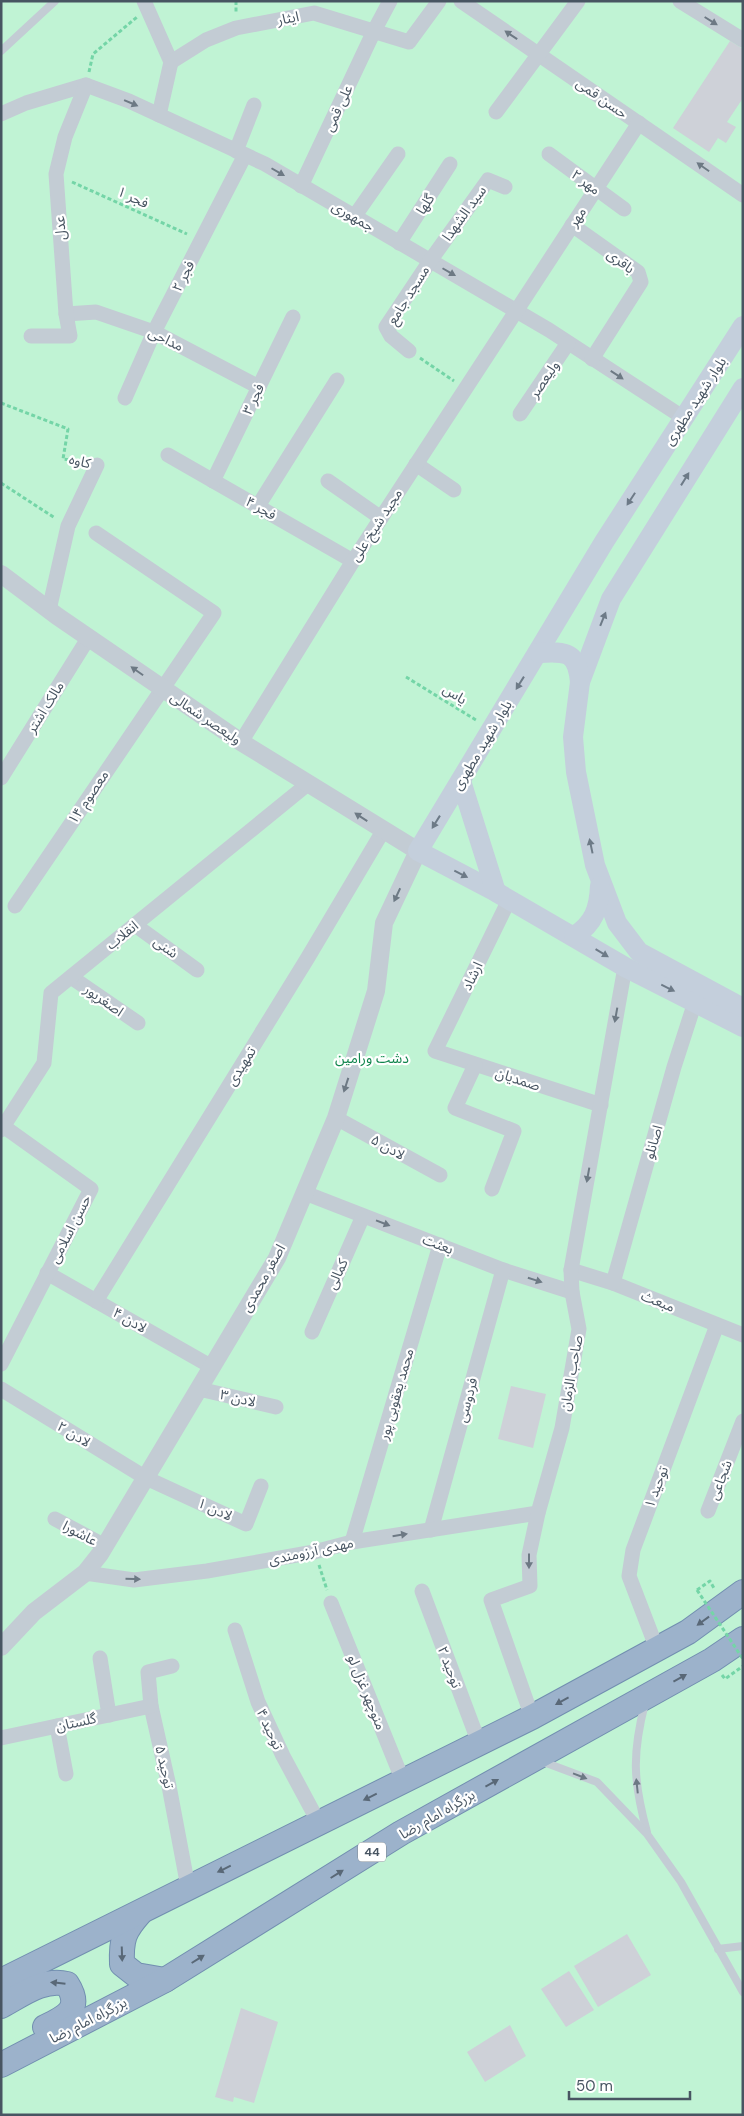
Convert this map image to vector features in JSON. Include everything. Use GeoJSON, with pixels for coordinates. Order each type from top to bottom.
{"type":"FeatureCollection","features":[{"type":"Feature","properties":{"kind":"highway"},"geometry":{"type":"LineString","coordinates":[[1,1981],[532,1717],[688,1632],[743,1592]]}},
{"type":"Feature","properties":{"kind":"highway","name":"بزرگراه امام رضا"},"geometry":{"type":"LineString","coordinates":[[1,2065],[166,1980],[402,1833],[712,1660],[743,1639]]}},
{"type":"Feature","properties":{"kind":"highway"},"geometry":{"type":"LineString","coordinates":[[141,1911],[127,1928],[121,1944],[122,1964],[136,1975],[166,1980]]}},
{"type":"Feature","properties":{"kind":"highway"},"geometry":{"type":"LineString","coordinates":[[1,2006],[46,1983],[56,1981],[67,1984],[73,1994],[73,2006],[67,2017],[1,2049]]}},
{"type":"Feature","properties":{"kind":"main road","name":"بلوار شهید مطهری"},"geometry":{"type":"LineString","coordinates":[[418,851],[604,542],[743,326]]}},
{"type":"Feature","properties":{"kind":"main road"},"geometry":{"type":"LineString","coordinates":[[580,682],[594,642],[619,583],[743,388]]}},
{"type":"Feature","properties":{"kind":"main road"},"geometry":{"type":"LineString","coordinates":[[560,618],[558,631],[560,640],[575,646],[594,642]]}},
{"type":"Feature","properties":{"kind":"main road"},"geometry":{"type":"LineString","coordinates":[[539,652],[563,653],[571,656],[578,665],[580,682],[573,746],[582,808],[600,882],[616,922],[639,952],[743,1008]]}},
{"type":"Feature","properties":{"kind":"main road"},"geometry":{"type":"LineString","coordinates":[[461,781],[502,896]]}},
{"type":"Feature","properties":{"kind":"main road"},"geometry":{"type":"LineString","coordinates":[[418,851],[574,936],[625,967],[743,1027]]}},
{"type":"Feature","properties":{"kind":"main road"},"geometry":{"type":"LineString","coordinates":[[574,936],[586,929],[595,916],[600,900],[600,882]]}},
{"type":"Feature","properties":{"kind":"street","name":"علی قمی"},"geometry":{"type":"LineString","coordinates":[[301,186],[390,1]]}},
{"type":"Feature","properties":{"kind":"street","name":"ایثار"},"geometry":{"type":"LineString","coordinates":[[171,62],[206,40],[236,28],[317,7],[374,31],[409,42],[438,1]]}},
{"type":"Feature","properties":{"kind":"street","name":"حسن قمی"},"geometry":{"type":"LineString","coordinates":[[461,1],[743,194]]}},
{"type":"Feature","properties":{"kind":"street"},"geometry":{"type":"LineString","coordinates":[[496,112],[578,1]]}},
{"type":"Feature","properties":{"kind":"street"},"geometry":{"type":"LineString","coordinates":[[680,1],[743,40]]}},
{"type":"Feature","properties":{"kind":"street"},"geometry":{"type":"LineString","coordinates":[[146,5],[171,62],[158,115]]}},
{"type":"Feature","properties":{"kind":"street"},"geometry":{"type":"LineString","coordinates":[[1,114],[26,103],[86,85]]}},
{"type":"Feature","properties":{"kind":"street","name":"جمهوری"},"geometry":{"type":"LineString","coordinates":[[86,85],[241,153],[301,186],[568,343],[684,418]]}},
{"type":"Feature","properties":{"kind":"street","name":"عدل"},"geometry":{"type":"LineString","coordinates":[[31,336],[70,336],[66,314],[56,174],[65,137],[86,85]]}},
{"type":"Feature","properties":{"kind":"street","name":"فجر ۲"},"geometry":{"type":"LineString","coordinates":[[125,398],[154,332],[201,241],[241,153],[254,105]]}},
{"type":"Feature","properties":{"kind":"street","name":"مهر"},"geometry":{"type":"LineString","coordinates":[[515,311],[639,123]]}},
{"type":"Feature","properties":{"kind":"street"},"geometry":{"type":"LineString","coordinates":[[354,216],[398,154]]}},
{"type":"Feature","properties":{"kind":"street","name":"مهر ۲"},"geometry":{"type":"LineString","coordinates":[[549,154],[595,190],[624,209]]}},
{"type":"Feature","properties":{"kind":"street","name":"گلها"},"geometry":{"type":"LineString","coordinates":[[399,243],[450,164]]}},
{"type":"Feature","properties":{"kind":"street","name":"سید الشهدا"},"geometry":{"type":"LineString","coordinates":[[430,261],[488,180],[505,187]]}},
{"type":"Feature","properties":{"kind":"street","name":"باقری"},"geometry":{"type":"LineString","coordinates":[[572,225],[638,272],[641,282],[592,359]]}},
{"type":"Feature","properties":{"kind":"street","name":"مسجد جامع"},"geometry":{"type":"LineString","coordinates":[[409,351],[391,336],[386,327],[430,261]]}},
{"type":"Feature","properties":{"kind":"street","name":"مجید شیخ علی"},"geometry":{"type":"LineString","coordinates":[[241,742],[353,561],[515,311]]}},
{"type":"Feature","properties":{"kind":"street","name":"مداحی"},"geometry":{"type":"LineString","coordinates":[[66,314],[96,312],[154,332],[259,387]]}},
{"type":"Feature","properties":{"kind":"street","name":"فجر ۳"},"geometry":{"type":"LineString","coordinates":[[213,481],[293,317]]}},
{"type":"Feature","properties":{"kind":"street","name":"ولیعصر"},"geometry":{"type":"LineString","coordinates":[[520,414],[568,343]]}},
{"type":"Feature","properties":{"kind":"street"},"geometry":{"type":"LineString","coordinates":[[258,506],[337,380]]}},
{"type":"Feature","properties":{"kind":"street","name":"فجر ۴"},"geometry":{"type":"LineString","coordinates":[[168,455],[353,561]]}},
{"type":"Feature","properties":{"kind":"street"},"geometry":{"type":"LineString","coordinates":[[416,464],[454,490]]}},
{"type":"Feature","properties":{"kind":"street","name":"کاوه"},"geometry":{"type":"LineString","coordinates":[[49,610],[68,526],[97,465]]}},
{"type":"Feature","properties":{"kind":"street"},"geometry":{"type":"LineString","coordinates":[[328,481],[381,518]]}},
{"type":"Feature","properties":{"kind":"street","name":"۱۴ معصوم"},"geometry":{"type":"LineString","coordinates":[[16,906],[161,688],[214,613],[96,534]]}},
{"type":"Feature","properties":{"kind":"street","name":"ولیعصر شمالی"},"geometry":{"type":"LineString","coordinates":[[1,574],[49,610],[241,742],[418,851]]}},
{"type":"Feature","properties":{"kind":"street","name":"مالک اشتر"},"geometry":{"type":"LineString","coordinates":[[1,778],[89,637]]}},
{"type":"Feature","properties":{"kind":"street","name":"انقلاب"},"geometry":{"type":"LineString","coordinates":[[2,1128],[44,1063],[51,993],[309,783]]}},
{"type":"Feature","properties":{"kind":"street","name":"تمهیدی"},"geometry":{"type":"LineString","coordinates":[[96,1301],[307,959],[383,831]]}},
{"type":"Feature","properties":{"kind":"street","name":"اصغر محمدی"},"geometry":{"type":"LineString","coordinates":[[1,1647],[34,1612],[85,1573],[105,1546],[277,1258],[336,1118],[376,991],[384,923],[418,851]]}},
{"type":"Feature","properties":{"kind":"street","name":"ارشاد"},"geometry":{"type":"LineString","coordinates":[[434,1051],[502,896]]}},
{"type":"Feature","properties":{"kind":"street","name":"شنی"},"geometry":{"type":"LineString","coordinates":[[135,925],[197,970]]}},
{"type":"Feature","properties":{"kind":"street","name":"صاحب الزمان"},"geometry":{"type":"LineString","coordinates":[[532,1717],[491,1600],[530,1586],[529,1555],[538,1513],[562,1428],[579,1329],[572,1292],[571,1270],[625,967]]}},
{"type":"Feature","properties":{"kind":"street","name":"اصغرپور"},"geometry":{"type":"LineString","coordinates":[[71,977],[138,1023]]}},
{"type":"Feature","properties":{"kind":"street","name":"اصانلو"},"geometry":{"type":"LineString","coordinates":[[613,1283],[671,1076],[695,1002]]}},
{"type":"Feature","properties":{"kind":"street","name":"صمدیان"},"geometry":{"type":"LineString","coordinates":[[434,1051],[601,1105]]}},
{"type":"Feature","properties":{"kind":"street"},"geometry":{"type":"LineString","coordinates":[[475,1065],[455,1108],[514,1131],[492,1189]]}},
{"type":"Feature","properties":{"kind":"street","name":"لادن ۵"},"geometry":{"type":"LineString","coordinates":[[336,1118],[440,1175]]}},
{"type":"Feature","properties":{"kind":"street","name":"حسن اسلامی"},"geometry":{"type":"LineString","coordinates":[[1,1364],[90,1188],[2,1128]]}},
{"type":"Feature","properties":{"kind":"street","name":"بعثت"},"geometry":{"type":"LineString","coordinates":[[305,1193],[503,1270],[572,1292]]}},
{"type":"Feature","properties":{"kind":"street","name":"کمالی"},"geometry":{"type":"LineString","coordinates":[[312,1332],[363,1216]]}},
{"type":"Feature","properties":{"kind":"street","name":"محمد یعقوبی پور"},"geometry":{"type":"LineString","coordinates":[[352,1542],[440,1245]]}},
{"type":"Feature","properties":{"kind":"street","name":"فردوسی"},"geometry":{"type":"LineString","coordinates":[[431,1530],[503,1270]]}},
{"type":"Feature","properties":{"kind":"street","name":"مبعث"},"geometry":{"type":"LineString","coordinates":[[571,1270],[613,1283],[743,1335]]}},
{"type":"Feature","properties":{"kind":"street","name":"لادن ۴"},"geometry":{"type":"LineString","coordinates":[[48,1273],[212,1367]]}},
{"type":"Feature","properties":{"kind":"street","name":"توحید ۱"},"geometry":{"type":"LineString","coordinates":[[657,1649],[629,1576],[632,1550],[717,1325]]}},
{"type":"Feature","properties":{"kind":"street","name":"لادن ۲"},"geometry":{"type":"LineString","coordinates":[[1,1389],[146,1478]]}},
{"type":"Feature","properties":{"kind":"street","name":"لادن ۳"},"geometry":{"type":"LineString","coordinates":[[199,1389],[276,1407]]}},
{"type":"Feature","properties":{"kind":"street","name":"شجاعی"},"geometry":{"type":"LineString","coordinates":[[708,1511],[743,1421]]}},
{"type":"Feature","properties":{"kind":"street","name":"لادن ۱"},"geometry":{"type":"LineString","coordinates":[[146,1478],[246,1524],[261,1486]]}},
{"type":"Feature","properties":{"kind":"street","name":"مهدی آرزومندی"},"geometry":{"type":"LineString","coordinates":[[85,1573],[134,1580],[207,1571],[314,1552],[352,1542],[538,1513]]}},
{"type":"Feature","properties":{"kind":"street","name":"عاشورا"},"geometry":{"type":"LineString","coordinates":[[54,1519],[105,1546]]}},
{"type":"Feature","properties":{"kind":"street","name":"توحید ۲"},"geometry":{"type":"LineString","coordinates":[[422,1591],[479,1743]]}},
{"type":"Feature","properties":{"kind":"street","name":"منوچهر غزل لو"},"geometry":{"type":"LineString","coordinates":[[331,1603],[403,1781]]}},
{"type":"Feature","properties":{"kind":"street","name":"توحید ۴"},"geometry":{"type":"LineString","coordinates":[[235,1630],[258,1702],[283,1756],[318,1822]]}},
{"type":"Feature","properties":{"kind":"street"},"geometry":{"type":"LineString","coordinates":[[100,1658],[110,1715]]}},
{"type":"Feature","properties":{"kind":"street","name":"توحید ۵"},"geometry":{"type":"LineString","coordinates":[[172,1666],[148,1672],[150,1706],[169,1786],[188,1887]]}},
{"type":"Feature","properties":{"kind":"street","name":"گلستان"},"geometry":{"type":"LineString","coordinates":[[1,1738],[150,1706]]}},
{"type":"Feature","properties":{"kind":"street"},"geometry":{"type":"LineString","coordinates":[[57,1726],[66,1774]]}},
{"type":"Feature","properties":{"kind":"lane"},"geometry":{"type":"LineString","coordinates":[[1,51],[55,1]]}},
{"type":"Feature","properties":{"kind":"lane"},"geometry":{"type":"LineString","coordinates":[[646,1697],[636,1738],[634,1763],[638,1800],[647,1834]]}},
{"type":"Feature","properties":{"kind":"lane"},"geometry":{"type":"LineString","coordinates":[[535,1758],[597,1782],[647,1834],[681,1882],[743,1992]]}},
{"type":"Feature","properties":{"kind":"lane"},"geometry":{"type":"LineString","coordinates":[[718,1949],[743,1946]]}},
{"type":"Feature","properties":{"kind":"path"},"geometry":{"type":"LineString","coordinates":[[86,85],[93,54],[146,5]]}},
{"type":"Feature","properties":{"kind":"path","name":"فجر ۱"},"geometry":{"type":"LineString","coordinates":[[56,174],[201,241]]}},
{"type":"Feature","properties":{"kind":"path"},"geometry":{"type":"LineString","coordinates":[[409,351],[465,389]]}},
{"type":"Feature","properties":{"kind":"path","name":"کاوه"},"geometry":{"type":"LineString","coordinates":[[1,403],[68,429],[63,458],[97,465]]}},
{"type":"Feature","properties":{"kind":"path"},"geometry":{"type":"LineString","coordinates":[[1,483],[68,526]]}},
{"type":"Feature","properties":{"kind":"path","name":"یاس"},"geometry":{"type":"LineString","coordinates":[[406,677],[491,729]]}},
{"type":"Feature","properties":{"kind":"path"},"geometry":{"type":"LineString","coordinates":[[314,1552],[331,1603]]}},
{"type":"Feature","properties":{"kind":"path"},"geometry":{"type":"LineString","coordinates":[[710,1581],[697,1590],[743,1660]]}},
{"type":"Feature","properties":{"kind":"path"},"geometry":{"type":"LineString","coordinates":[[725,1679],[743,1666]]}},
{"type":"Feature","properties":{"kind":"green space","name":"دشت ورامین"},"geometry":{"type":"Polygon","coordinates":[[[1,1],[743,1],[743,2115],[1,2115],[1,1]]]}},
{"type":"Feature","properties":{"kind":"building"},"geometry":{"type":"Polygon","coordinates":[[[730,41],[743,49],[743,98],[727,122],[736,127],[726,143],[718,138],[709,152],[673,128],[730,41]]]}},
{"type":"Feature","properties":{"kind":"building"},"geometry":{"type":"Polygon","coordinates":[[[511,1386],[546,1394],[533,1448],[498,1439],[511,1386]]]}},
{"type":"Feature","properties":{"kind":"building"},"geometry":{"type":"Polygon","coordinates":[[[627,1934],[651,1975],[598,2007],[574,1966],[627,1934]]]}},
{"type":"Feature","properties":{"kind":"building"},"geometry":{"type":"Polygon","coordinates":[[[569,1971],[594,2010],[566,2027],[541,1989],[569,1971]]]}},
{"type":"Feature","properties":{"kind":"building"},"geometry":{"type":"Polygon","coordinates":[[[241,2008],[278,2022],[254,2103],[234,2097],[233,2102],[215,2097],[241,2008]]]}},
{"type":"Feature","properties":{"kind":"building"},"geometry":{"type":"Polygon","coordinates":[[[510,2025],[526,2056],[485,2082],[467,2052],[510,2025]]]}}]}
